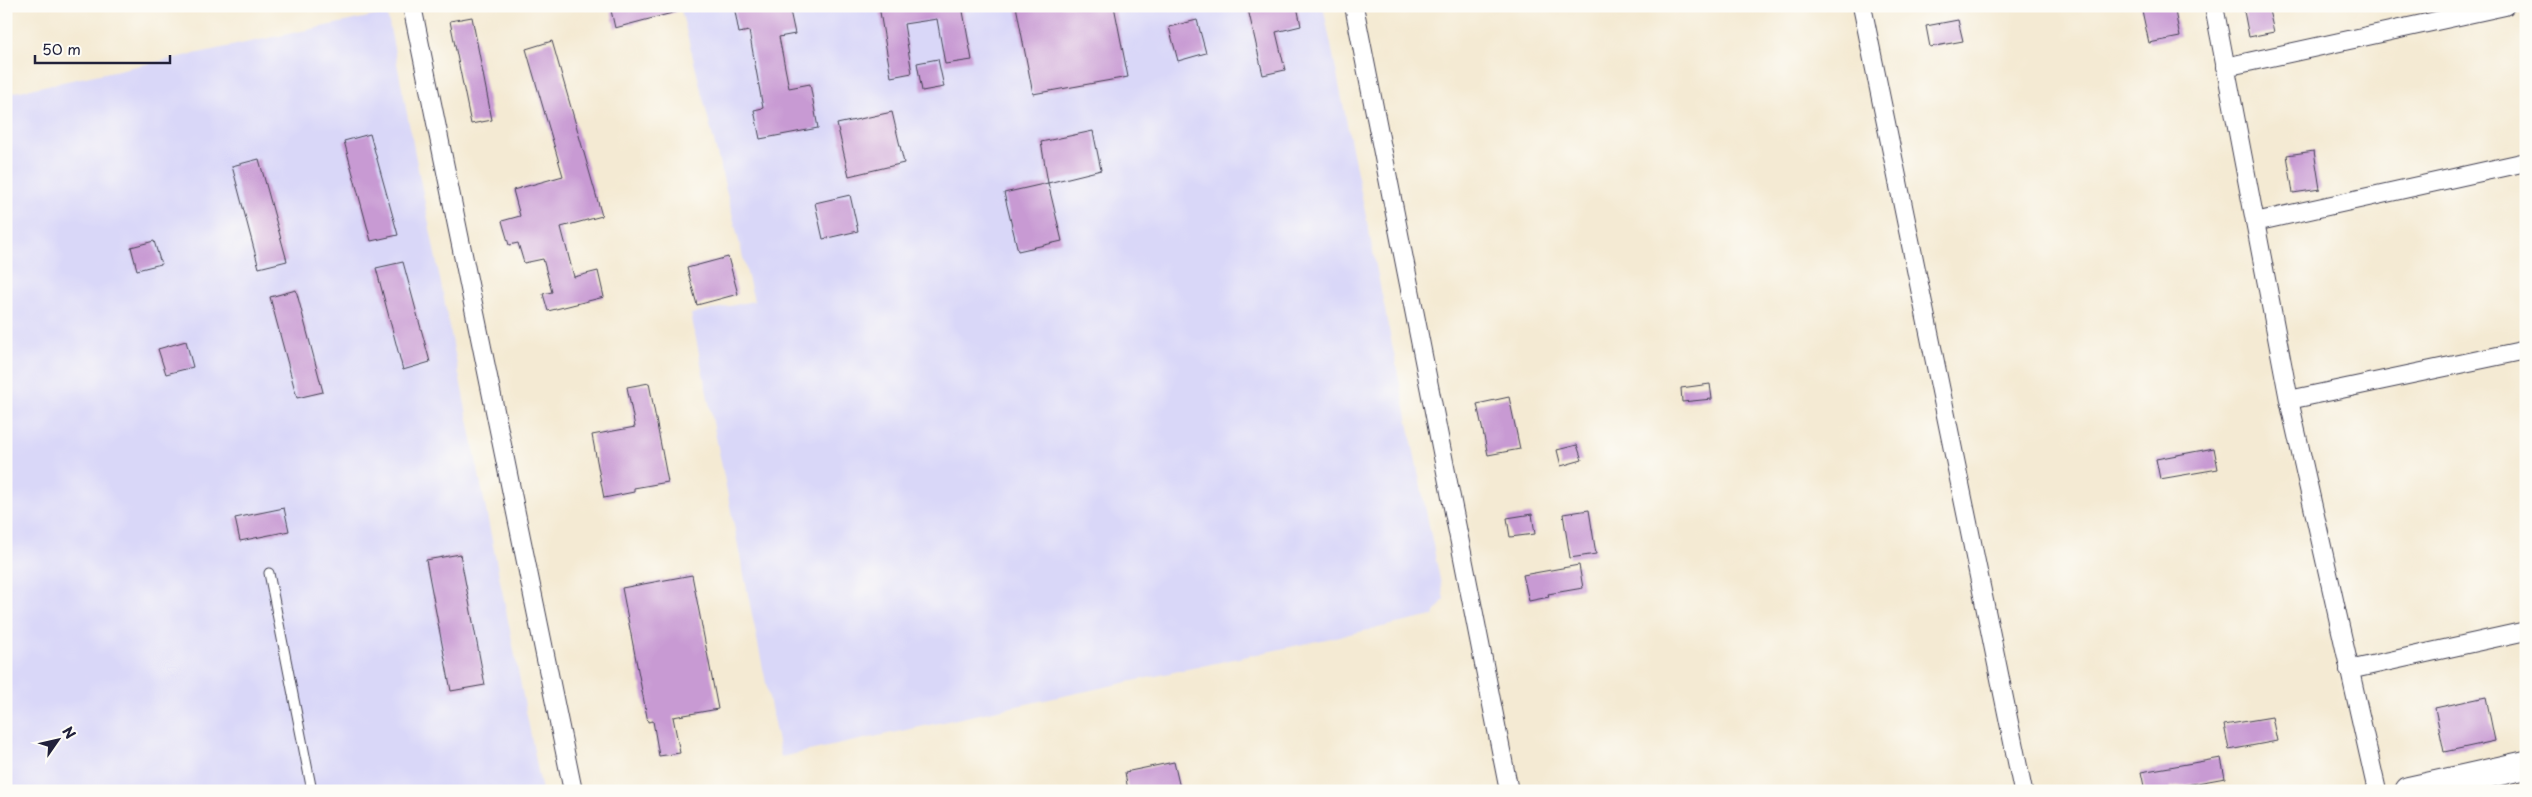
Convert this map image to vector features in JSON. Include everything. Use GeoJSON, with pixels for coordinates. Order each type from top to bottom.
{"type":"FeatureCollection","features":[{"type":"Feature","properties":{"kind":"highway"},"geometry":{"type":"LineString","coordinates":[[2409,791],[2526,766]]}},
{"type":"Feature","properties":{"kind":"street"},"geometry":{"type":"LineString","coordinates":[[412,6],[573,791]]}},
{"type":"Feature","properties":{"kind":"street"},"geometry":{"type":"LineString","coordinates":[[1354,6],[1509,791]]}},
{"type":"Feature","properties":{"kind":"street"},"geometry":{"type":"LineString","coordinates":[[1862,6],[2023,791]]}},
{"type":"Feature","properties":{"kind":"street"},"geometry":{"type":"LineString","coordinates":[[2214,6],[2288,400],[2377,791]]}},
{"type":"Feature","properties":{"kind":"street"},"geometry":{"type":"LineString","coordinates":[[2225,66],[2505,6]]}},
{"type":"Feature","properties":{"kind":"street"},"geometry":{"type":"LineString","coordinates":[[2255,222],[2526,162]]}},
{"type":"Feature","properties":{"kind":"street"},"geometry":{"type":"LineString","coordinates":[[2288,400],[2526,350]]}},
{"type":"Feature","properties":{"kind":"street"},"geometry":{"type":"LineString","coordinates":[[2349,670],[2526,631]]}},
{"type":"Feature","properties":{"kind":"lane"},"geometry":{"type":"LineString","coordinates":[[269,573],[312,791]]}},
{"type":"Feature","properties":{"kind":"shaded area"},"geometry":{"type":"Polygon","coordinates":[[[680,6],[1323,6],[1444,599],[1433,616],[781,757],[691,314],[754,301],[680,6]]]}},
{"type":"Feature","properties":{"kind":"shaded area"},"geometry":{"type":"Polygon","coordinates":[[[387,13],[542,791],[6,791],[6,94],[387,13]]]}},
{"type":"Feature","properties":{"kind":"building"},"geometry":{"type":"Polygon","coordinates":[[[610,6],[676,6],[676,12],[615,28],[610,6]]]}},
{"type":"Feature","properties":{"kind":"building"},"geometry":{"type":"Polygon","coordinates":[[[734,6],[789,6],[795,34],[779,37],[789,88],[810,84],[818,128],[760,139],[754,110],[763,108],[749,31],[739,33],[734,6]]]}},
{"type":"Feature","properties":{"kind":"building"},"geometry":{"type":"Polygon","coordinates":[[[879,6],[962,6],[972,60],[945,64],[937,19],[904,24],[912,73],[891,77],[879,6]]]}},
{"type":"Feature","properties":{"kind":"building"},"geometry":{"type":"Polygon","coordinates":[[[1016,6],[1114,6],[1128,77],[1033,94],[1016,6]]]}},
{"type":"Feature","properties":{"kind":"building"},"geometry":{"type":"Polygon","coordinates":[[[1261,6],[1297,6],[1301,26],[1276,32],[1285,70],[1263,75],[1248,9],[1261,6]]]}},
{"type":"Feature","properties":{"kind":"building"},"geometry":{"type":"Polygon","coordinates":[[[2141,6],[2174,6],[2180,37],[2149,43],[2141,6]]]}},
{"type":"Feature","properties":{"kind":"building"},"geometry":{"type":"Polygon","coordinates":[[[2243,6],[2268,6],[2274,32],[2249,37],[2243,6]]]}},
{"type":"Feature","properties":{"kind":"building"},"geometry":{"type":"Polygon","coordinates":[[[472,17],[492,120],[471,124],[450,21],[472,17]]]}},
{"type":"Feature","properties":{"kind":"building"},"geometry":{"type":"Polygon","coordinates":[[[1197,20],[1206,53],[1178,61],[1169,27],[1197,20]]]}},
{"type":"Feature","properties":{"kind":"building"},"geometry":{"type":"Polygon","coordinates":[[[1958,20],[1963,41],[1930,47],[1926,26],[1958,20]]]}},
{"type":"Feature","properties":{"kind":"building"},"geometry":{"type":"Polygon","coordinates":[[[552,41],[602,216],[561,227],[574,277],[598,271],[604,297],[548,311],[543,294],[552,292],[543,259],[524,263],[518,243],[509,245],[502,221],[520,216],[513,190],[563,176],[526,49],[552,41]]]}},
{"type":"Feature","properties":{"kind":"building"},"geometry":{"type":"Polygon","coordinates":[[[938,59],[944,87],[922,91],[917,63],[938,59]]]}},
{"type":"Feature","properties":{"kind":"building"},"geometry":{"type":"Polygon","coordinates":[[[892,112],[904,163],[849,176],[837,124],[892,112]]]}},
{"type":"Feature","properties":{"kind":"building"},"geometry":{"type":"Polygon","coordinates":[[[1093,131],[1101,170],[1048,183],[1041,142],[1093,131]]]}},
{"type":"Feature","properties":{"kind":"building"},"geometry":{"type":"Polygon","coordinates":[[[370,134],[398,235],[371,241],[344,141],[370,134]]]}},
{"type":"Feature","properties":{"kind":"building"},"geometry":{"type":"Polygon","coordinates":[[[2314,151],[2320,189],[2293,193],[2287,155],[2314,151]]]}},
{"type":"Feature","properties":{"kind":"building"},"geometry":{"type":"Polygon","coordinates":[[[259,159],[287,261],[259,268],[232,166],[259,159]]]}},
{"type":"Feature","properties":{"kind":"building"},"geometry":{"type":"Polygon","coordinates":[[[1048,183],[1062,241],[1018,251],[1004,193],[1048,183]]]}},
{"type":"Feature","properties":{"kind":"building"},"geometry":{"type":"Polygon","coordinates":[[[850,195],[858,231],[823,239],[815,203],[850,195]]]}},
{"type":"Feature","properties":{"kind":"building"},"geometry":{"type":"Polygon","coordinates":[[[154,241],[161,264],[137,270],[131,247],[154,241]]]}},
{"type":"Feature","properties":{"kind":"building"},"geometry":{"type":"Polygon","coordinates":[[[728,257],[738,294],[697,305],[687,268],[728,257]]]}},
{"type":"Feature","properties":{"kind":"building"},"geometry":{"type":"Polygon","coordinates":[[[403,262],[430,362],[403,370],[376,268],[403,262]]]}},
{"type":"Feature","properties":{"kind":"building"},"geometry":{"type":"Polygon","coordinates":[[[296,290],[323,392],[297,398],[270,297],[296,290]]]}},
{"type":"Feature","properties":{"kind":"building"},"geometry":{"type":"Polygon","coordinates":[[[186,341],[193,367],[166,374],[158,349],[186,341]]]}},
{"type":"Feature","properties":{"kind":"building"},"geometry":{"type":"Polygon","coordinates":[[[649,383],[668,482],[634,488],[634,492],[604,498],[592,435],[635,427],[627,387],[649,383]]]}},
{"type":"Feature","properties":{"kind":"building"},"geometry":{"type":"Polygon","coordinates":[[[1710,384],[1712,399],[1682,402],[1681,388],[1710,384]]]}},
{"type":"Feature","properties":{"kind":"building"},"geometry":{"type":"Polygon","coordinates":[[[1509,397],[1520,449],[1488,455],[1477,404],[1509,397]]]}},
{"type":"Feature","properties":{"kind":"building"},"geometry":{"type":"Polygon","coordinates":[[[1577,445],[1582,460],[1561,466],[1557,450],[1577,445]]]}},
{"type":"Feature","properties":{"kind":"building"},"geometry":{"type":"Polygon","coordinates":[[[2214,448],[2218,469],[2160,479],[2156,459],[2214,448]]]}},
{"type":"Feature","properties":{"kind":"building"},"geometry":{"type":"Polygon","coordinates":[[[284,508],[289,531],[240,541],[235,518],[284,508]]]}},
{"type":"Feature","properties":{"kind":"building"},"geometry":{"type":"Polygon","coordinates":[[[1589,510],[1596,554],[1570,558],[1563,514],[1589,510]]]}},
{"type":"Feature","properties":{"kind":"building"},"geometry":{"type":"Polygon","coordinates":[[[1532,514],[1535,534],[1510,537],[1507,518],[1532,514]]]}},
{"type":"Feature","properties":{"kind":"building"},"geometry":{"type":"Polygon","coordinates":[[[460,554],[485,685],[451,691],[426,560],[460,554]]]}},
{"type":"Feature","properties":{"kind":"building"},"geometry":{"type":"Polygon","coordinates":[[[1579,565],[1583,588],[1548,594],[1549,597],[1529,601],[1523,575],[1579,565]]]}},
{"type":"Feature","properties":{"kind":"building"},"geometry":{"type":"Polygon","coordinates":[[[692,575],[718,709],[673,717],[680,753],[659,756],[653,721],[648,722],[622,588],[692,575]]]}},
{"type":"Feature","properties":{"kind":"building"},"geometry":{"type":"Polygon","coordinates":[[[2486,697],[2495,741],[2444,752],[2435,708],[2486,697]]]}},
{"type":"Feature","properties":{"kind":"building"},"geometry":{"type":"Polygon","coordinates":[[[2272,717],[2277,741],[2229,750],[2224,725],[2272,717]]]}},
{"type":"Feature","properties":{"kind":"building"},"geometry":{"type":"Polygon","coordinates":[[[2221,758],[2225,778],[2170,788],[2171,791],[2145,791],[2141,772],[2221,758]]]}},
{"type":"Feature","properties":{"kind":"building"},"geometry":{"type":"Polygon","coordinates":[[[1174,762],[1180,788],[1165,791],[1128,791],[1125,772],[1174,762]]]}}]}
